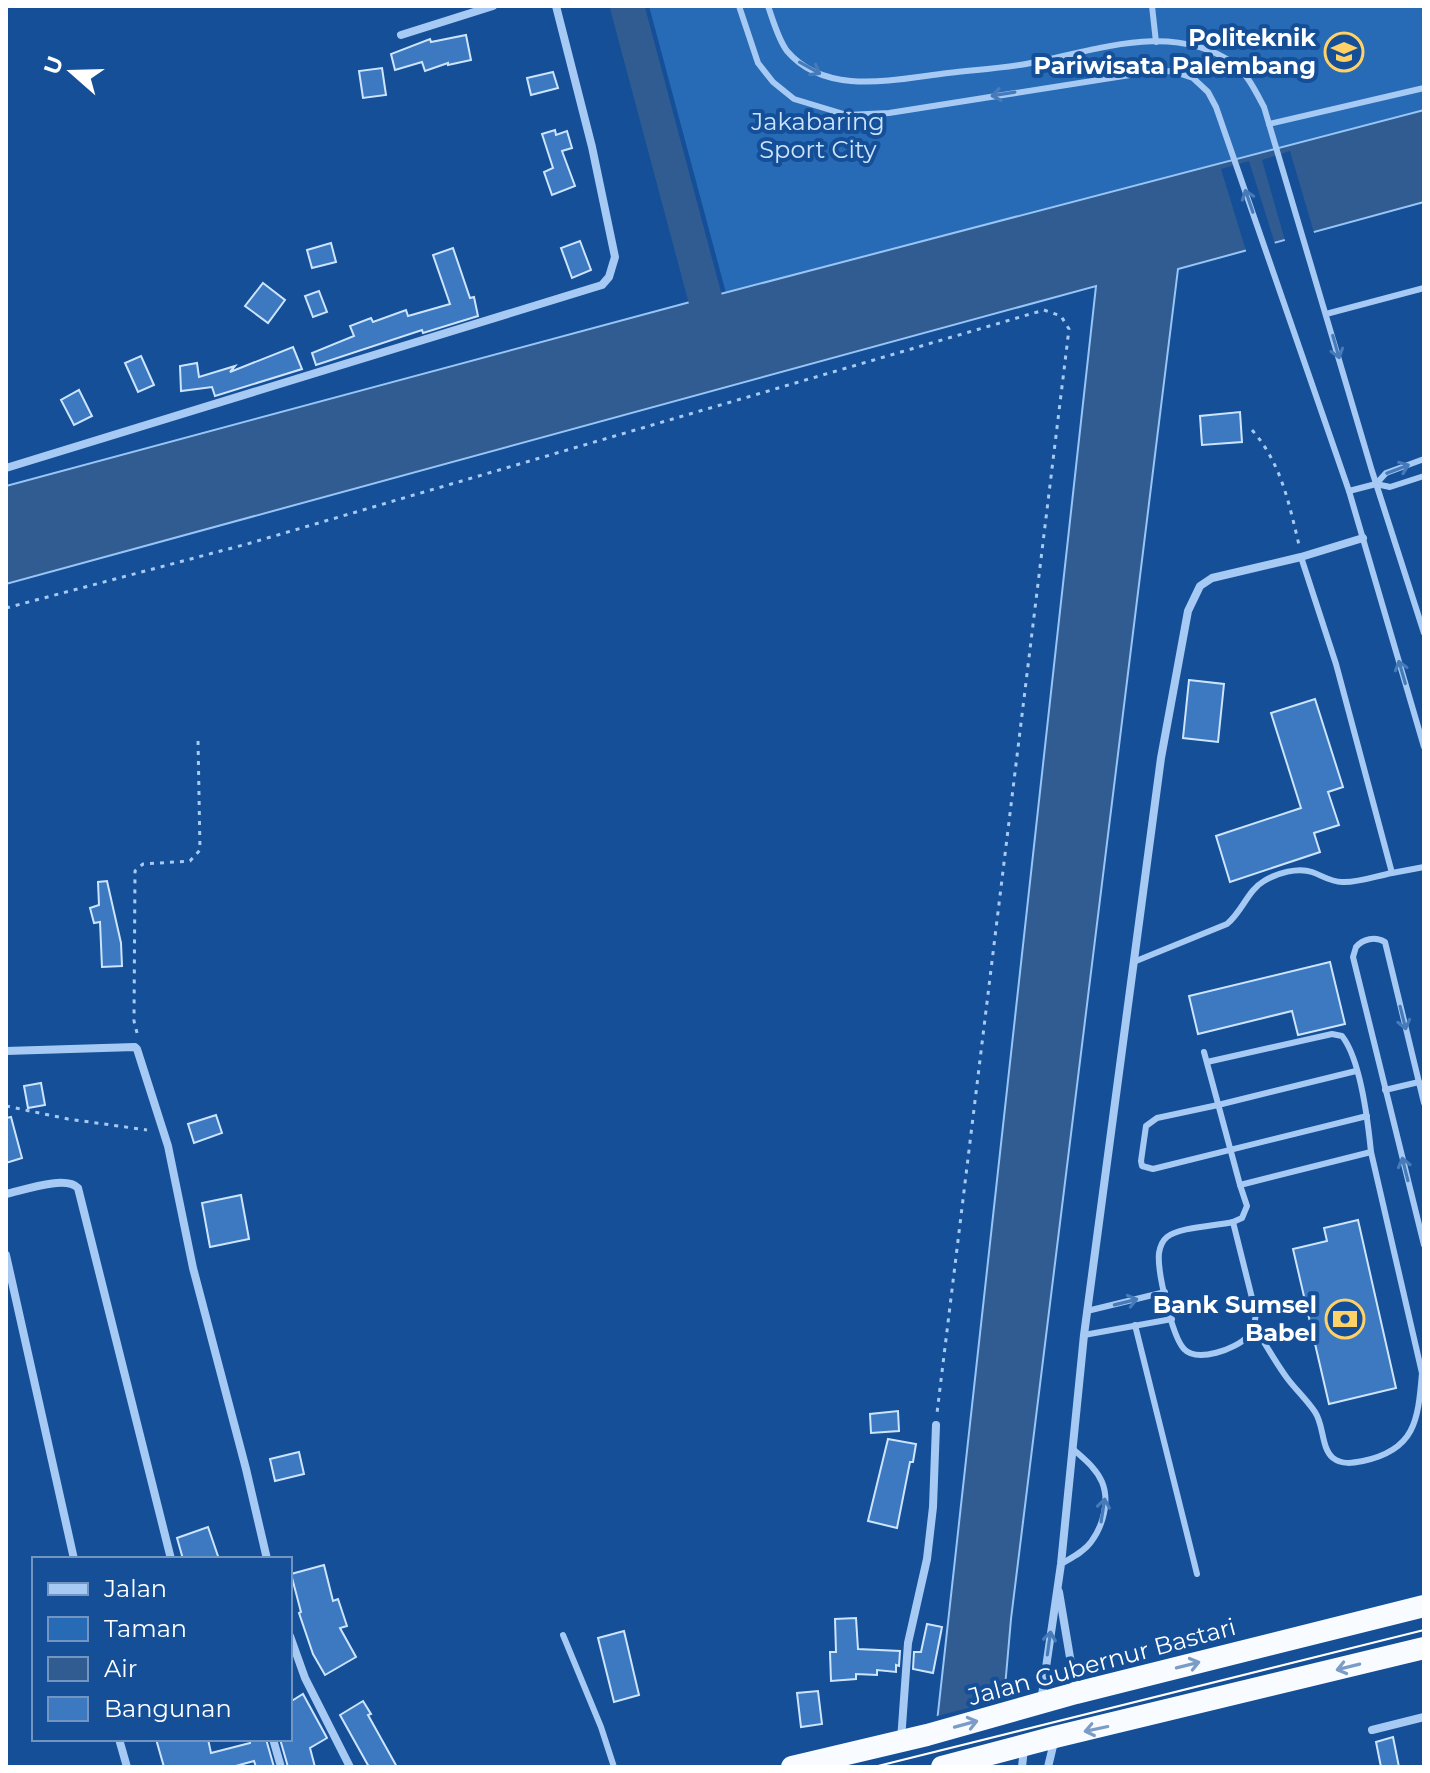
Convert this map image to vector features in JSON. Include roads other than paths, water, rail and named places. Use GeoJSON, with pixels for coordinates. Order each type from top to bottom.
{"type":"FeatureCollection","features":[{"type":"Feature","properties":{"kind":"highway","name":"Jalan Gubernur Bastari"},"geometry":{"type":"LineString","coordinates":[[792,1767],[1424,1606]]}},
{"type":"Feature","properties":{"kind":"highway"},"geometry":{"type":"LineString","coordinates":[[942,1767],[1001,1750],[1023,1756],[1055,1737],[1424,1648]]}},
{"type":"Feature","properties":{"kind":"street"},"geometry":{"type":"LineString","coordinates":[[401,35],[493,6]]}},
{"type":"Feature","properties":{"kind":"street"},"geometry":{"type":"LineString","coordinates":[[6,468],[602,285],[609,277],[615,257],[592,147],[556,6]]}},
{"type":"Feature","properties":{"kind":"street"},"geometry":{"type":"LineString","coordinates":[[1040,1703],[1061,1564],[1084,1335],[1161,758],[1188,611],[1200,586],[1224,574],[1301,557],[1363,538]]}},
{"type":"Feature","properties":{"kind":"street"},"geometry":{"type":"LineString","coordinates":[[6,1051],[135,1047],[163,1131],[193,1268],[267,1557]]}},
{"type":"Feature","properties":{"kind":"street"},"geometry":{"type":"LineString","coordinates":[[6,1194],[64,1182],[75,1184],[78,1188],[170,1557]]}},
{"type":"Feature","properties":{"kind":"street"},"geometry":{"type":"LineString","coordinates":[[6,1255],[74,1557]]}},
{"type":"Feature","properties":{"kind":"street"},"geometry":{"type":"LineString","coordinates":[[901,1741],[908,1643],[927,1559],[933,1507],[936,1425]]}},
{"type":"Feature","properties":{"kind":"street"},"geometry":{"type":"LineString","coordinates":[[1058,1583],[1076,1693]]}},
{"type":"Feature","properties":{"kind":"street"},"geometry":{"type":"LineString","coordinates":[[292,1642],[305,1678],[350,1767]]}},
{"type":"Feature","properties":{"kind":"street"},"geometry":{"type":"LineString","coordinates":[[1372,1730],[1424,1717]]}},
{"type":"Feature","properties":{"kind":"street"},"geometry":{"type":"LineString","coordinates":[[1048,1767],[1055,1737]]}},
{"type":"Feature","properties":{"kind":"street"},"geometry":{"type":"LineString","coordinates":[[120,1741],[127,1767]]}},
{"type":"Feature","properties":{"kind":"street"},"geometry":{"type":"LineString","coordinates":[[274,1741],[281,1767]]}},
{"type":"Feature","properties":{"kind":"lane"},"geometry":{"type":"LineString","coordinates":[[739,6],[758,63],[773,82],[794,99],[847,115],[889,113],[1149,72],[1172,71],[1193,78],[1208,92],[1231,148],[1349,491],[1424,747]]}},
{"type":"Feature","properties":{"kind":"lane"},"geometry":{"type":"LineString","coordinates":[[768,6],[785,49],[801,64],[826,76],[853,81],[882,81],[1026,64],[1135,41],[1209,50],[1235,64],[1249,79],[1264,107],[1376,484],[1424,633]]}},
{"type":"Feature","properties":{"kind":"lane"},"geometry":{"type":"LineString","coordinates":[[1152,6],[1156,42]]}},
{"type":"Feature","properties":{"kind":"lane"},"geometry":{"type":"LineString","coordinates":[[1269,124],[1424,88]]}},
{"type":"Feature","properties":{"kind":"lane"},"geometry":{"type":"LineString","coordinates":[[1326,314],[1424,288]]}},
{"type":"Feature","properties":{"kind":"lane"},"geometry":{"type":"LineString","coordinates":[[1376,484],[1386,473],[1424,459]]}},
{"type":"Feature","properties":{"kind":"lane"},"geometry":{"type":"LineString","coordinates":[[1349,491],[1376,484],[1390,487],[1424,476]]}},
{"type":"Feature","properties":{"kind":"lane"},"geometry":{"type":"LineString","coordinates":[[1301,557],[1336,664],[1392,873]]}},
{"type":"Feature","properties":{"kind":"lane"},"geometry":{"type":"LineString","coordinates":[[1136,961],[1227,924],[1237,916],[1257,886],[1278,874],[1298,869],[1337,882],[1351,883],[1424,867]]}},
{"type":"Feature","properties":{"kind":"lane"},"geometry":{"type":"LineString","coordinates":[[1424,1103],[1385,942],[1374,938],[1359,943],[1353,957],[1424,1245]]}},
{"type":"Feature","properties":{"kind":"lane"},"geometry":{"type":"LineString","coordinates":[[1207,1062],[1337,1034],[1346,1039],[1367,1116],[1371,1152],[1422,1373],[1420,1402],[1409,1434],[1398,1448],[1384,1456],[1350,1463],[1333,1458],[1327,1451],[1316,1413],[1285,1376],[1254,1326]]}},
{"type":"Feature","properties":{"kind":"lane"},"geometry":{"type":"LineString","coordinates":[[1204,1052],[1247,1206],[1242,1218],[1233,1222],[1176,1231],[1163,1241],[1159,1263],[1172,1319],[1179,1341],[1185,1350],[1193,1354],[1218,1352],[1244,1341],[1254,1326],[1256,1314],[1233,1222]]}},
{"type":"Feature","properties":{"kind":"lane"},"geometry":{"type":"LineString","coordinates":[[1356,1071],[1157,1118],[1150,1122],[1144,1133],[1142,1166],[1153,1169],[1367,1116]]}},
{"type":"Feature","properties":{"kind":"lane"},"geometry":{"type":"LineString","coordinates":[[1385,1090],[1419,1082]]}},
{"type":"Feature","properties":{"kind":"lane"},"geometry":{"type":"LineString","coordinates":[[1240,1185],[1371,1152]]}},
{"type":"Feature","properties":{"kind":"lane"},"geometry":{"type":"LineString","coordinates":[[1087,1311],[1165,1292]]}},
{"type":"Feature","properties":{"kind":"lane"},"geometry":{"type":"LineString","coordinates":[[1084,1335],[1172,1319]]}},
{"type":"Feature","properties":{"kind":"lane"},"geometry":{"type":"LineString","coordinates":[[1135,1325],[1197,1574]]}},
{"type":"Feature","properties":{"kind":"lane"},"geometry":{"type":"LineString","coordinates":[[1061,1564],[1091,1543],[1101,1523],[1106,1501],[1102,1483],[1093,1468],[1073,1449]]}},
{"type":"Feature","properties":{"kind":"lane"},"geometry":{"type":"LineString","coordinates":[[563,1635],[614,1767]]}},
{"type":"Feature","properties":{"kind":"water"},"geometry":{"type":"Polygon","coordinates":[[[1424,110],[1424,202],[1178,269],[1011,1619],[998,1767],[932,1767],[1096,286],[6,584],[6,486],[705,298],[1424,110]]]}},
{"type":"Feature","properties":{"kind":"waterway"},"geometry":{"type":"LineString","coordinates":[[627,6],[705,298]]}},
{"type":"Feature","properties":{"kind":"tram line"},"geometry":{"type":"LineString","coordinates":[[874,1767],[1424,1630]]}},
{"type":"Feature","properties":{"kind":"place","name":"Politeknik Pariwisata Palembang"},"geometry":{"type":"Point","coordinates":[1344,52]}},
{"type":"Feature","properties":{"kind":"place","name":"Bank Sumsel Babel"},"geometry":{"type":"Point","coordinates":[1345,1319]}},
{"type":"Feature","properties":{"kind":"park label","name":"Jakabaring Sport City"},"geometry":{"type":"Point","coordinates":[818,136]}}]}
